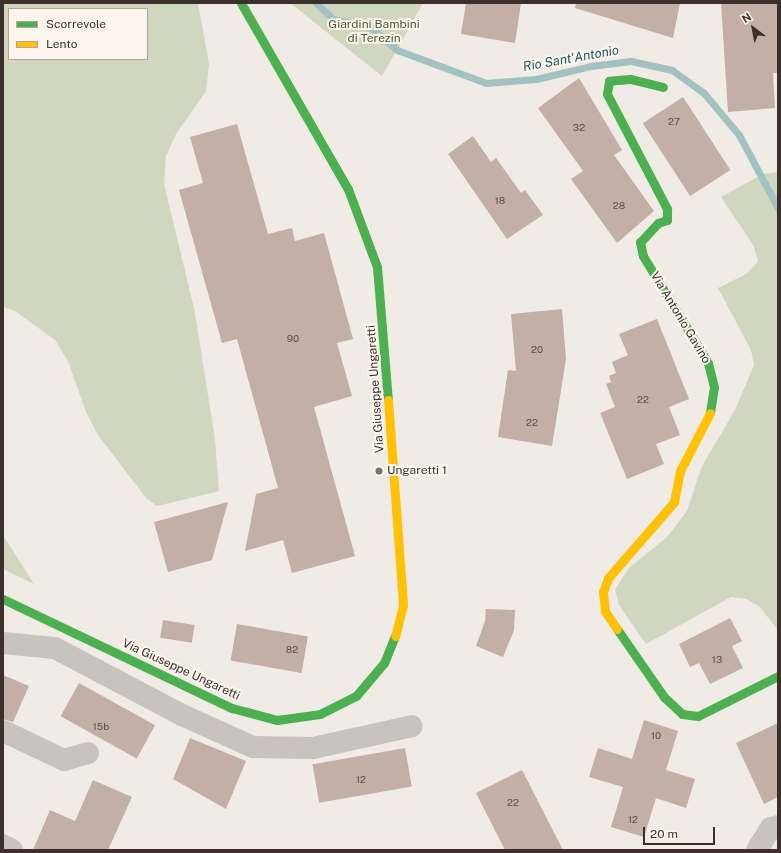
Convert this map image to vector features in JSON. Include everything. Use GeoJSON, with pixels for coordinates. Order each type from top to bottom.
{"type":"FeatureCollection","features":[{"type":"Feature","properties":{"kind":"street","name":"Via Giuseppe Ungaretti"},"geometry":{"type":"LineString","coordinates":[[3,599],[232,708],[277,720],[320,714],[356,696],[384,663],[394,642],[403,605],[402,578],[377,267],[348,189],[241,3]]}},
{"type":"Feature","properties":{"kind":"street","name":"Via Antonio Gavino"},"geometry":{"type":"LineString","coordinates":[[663,87],[630,79],[609,82],[607,94],[667,209],[667,220],[658,224],[640,242],[643,256],[708,363],[714,387],[712,408],[680,471],[674,502],[608,578],[603,592],[605,610],[664,697],[682,714],[698,716],[778,676]]}},
{"type":"Feature","properties":{"kind":"street"},"geometry":{"type":"LineString","coordinates":[[3,643],[55,648],[182,715],[253,747],[313,748],[412,726]]}},
{"type":"Feature","properties":{"kind":"street"},"geometry":{"type":"LineString","coordinates":[[3,731],[64,760],[88,753]]}},
{"type":"Feature","properties":{"kind":"street"},"geometry":{"type":"LineString","coordinates":[[757,850],[771,828],[778,826]]}},
{"type":"Feature","properties":{"kind":"street"},"geometry":{"type":"LineString","coordinates":[[3,845],[12,850]]}},
{"type":"Feature","properties":{"kind":"green space"},"geometry":{"type":"Polygon","coordinates":[[[3,3],[198,3],[209,64],[206,91],[176,134],[166,156],[164,184],[194,308],[215,439],[219,491],[157,506],[146,498],[98,435],[86,412],[68,361],[55,340],[15,311],[3,307],[3,3]]]}},
{"type":"Feature","properties":{"kind":"green space","name":"Giardini Bambini di Terezin"},"geometry":{"type":"Polygon","coordinates":[[[290,3],[423,3],[382,76],[290,3]]]}},
{"type":"Feature","properties":{"kind":"green space"},"geometry":{"type":"Polygon","coordinates":[[[778,172],[778,630],[759,606],[746,599],[731,597],[646,644],[619,605],[615,589],[629,568],[667,537],[687,511],[702,466],[735,410],[754,365],[751,350],[718,288],[746,274],[758,262],[754,246],[721,197],[763,174],[778,172]]]}},
{"type":"Feature","properties":{"kind":"green space"},"geometry":{"type":"Polygon","coordinates":[[[3,535],[34,584],[3,569],[3,535]]]}},
{"type":"Feature","properties":{"kind":"building"},"geometry":{"type":"Polygon","coordinates":[[[466,3],[521,3],[515,43],[461,34],[466,3]]]}},
{"type":"Feature","properties":{"kind":"building"},"geometry":{"type":"Polygon","coordinates":[[[576,3],[680,3],[673,38],[575,8],[576,3]]]}},
{"type":"Feature","properties":{"kind":"building"},"geometry":{"type":"Polygon","coordinates":[[[721,3],[778,3],[778,73],[773,73],[775,108],[728,112],[721,3]]]}},
{"type":"Feature","properties":{"kind":"building"},"geometry":{"type":"Polygon","coordinates":[[[579,78],[622,150],[614,155],[654,211],[617,243],[571,179],[583,171],[538,108],[579,78]]]}},
{"type":"Feature","properties":{"kind":"building"},"geometry":{"type":"Polygon","coordinates":[[[683,97],[730,170],[690,196],[643,123],[683,97]]]}},
{"type":"Feature","properties":{"kind":"building"},"geometry":{"type":"Polygon","coordinates":[[[237,124],[268,234],[292,228],[295,241],[324,233],[353,339],[337,343],[352,396],[314,407],[355,556],[292,573],[283,540],[245,551],[256,494],[278,488],[237,339],[222,343],[179,190],[203,183],[190,137],[237,124]]]}},
{"type":"Feature","properties":{"kind":"building"},"geometry":{"type":"Polygon","coordinates":[[[473,136],[491,162],[496,158],[521,193],[525,190],[543,215],[507,239],[448,154],[473,136]]]}},
{"type":"Feature","properties":{"kind":"building"},"geometry":{"type":"Polygon","coordinates":[[[562,309],[566,359],[552,446],[498,437],[508,370],[516,371],[511,314],[562,309]]]}},
{"type":"Feature","properties":{"kind":"building"},"geometry":{"type":"Polygon","coordinates":[[[657,319],[689,399],[669,407],[680,435],[656,444],[664,464],[627,479],[600,413],[615,407],[606,384],[611,382],[609,376],[616,373],[612,362],[628,355],[619,334],[657,319]]]}},
{"type":"Feature","properties":{"kind":"building"},"geometry":{"type":"Polygon","coordinates":[[[228,502],[212,560],[168,572],[154,522],[228,502]]]}},
{"type":"Feature","properties":{"kind":"building"},"geometry":{"type":"Polygon","coordinates":[[[486,609],[515,610],[514,630],[503,657],[476,646],[485,621],[486,609]]]}},
{"type":"Feature","properties":{"kind":"building"},"geometry":{"type":"Polygon","coordinates":[[[730,618],[742,641],[732,646],[743,668],[710,684],[699,663],[690,667],[679,644],[730,618]]]}},
{"type":"Feature","properties":{"kind":"building"},"geometry":{"type":"Polygon","coordinates":[[[163,620],[195,625],[192,643],[160,638],[163,620]]]}},
{"type":"Feature","properties":{"kind":"building"},"geometry":{"type":"Polygon","coordinates":[[[237,624],[308,637],[301,673],[231,660],[237,624]]]}},
{"type":"Feature","properties":{"kind":"building"},"geometry":{"type":"Polygon","coordinates":[[[3,675],[29,686],[13,722],[3,719],[3,675]]]}},
{"type":"Feature","properties":{"kind":"building"},"geometry":{"type":"Polygon","coordinates":[[[79,683],[155,725],[137,758],[61,716],[79,683]]]}},
{"type":"Feature","properties":{"kind":"building"},"geometry":{"type":"Polygon","coordinates":[[[644,720],[678,731],[666,770],[695,779],[686,808],[656,798],[644,837],[611,827],[623,787],[589,777],[598,748],[632,759],[644,720]]]}},
{"type":"Feature","properties":{"kind":"building"},"geometry":{"type":"Polygon","coordinates":[[[778,723],[778,797],[764,804],[736,743],[778,723]]]}},
{"type":"Feature","properties":{"kind":"building"},"geometry":{"type":"Polygon","coordinates":[[[190,738],[246,761],[226,809],[173,779],[190,738]]]}},
{"type":"Feature","properties":{"kind":"building"},"geometry":{"type":"Polygon","coordinates":[[[405,748],[412,786],[319,803],[312,764],[405,748]]]}},
{"type":"Feature","properties":{"kind":"building"},"geometry":{"type":"Polygon","coordinates":[[[522,770],[563,850],[505,850],[476,793],[522,770]]]}},
{"type":"Feature","properties":{"kind":"building"},"geometry":{"type":"Polygon","coordinates":[[[93,780],[132,797],[108,850],[33,850],[50,810],[75,821],[93,780]]]}},
{"type":"Feature","properties":{"kind":"waterway","name":"Rio Sant'Antonio"},"geometry":{"type":"LineString","coordinates":[[316,3],[333,19],[370,27],[397,50],[486,83],[536,79],[591,66],[631,61],[672,70],[704,93],[739,135],[778,208]]}},
{"type":"Feature","properties":{"kind":"traffic: fast"},"geometry":{"type":"LineString","coordinates":[[241,3],[348,189],[377,267],[388,400]]}},
{"type":"Feature","properties":{"kind":"traffic: fast"},"geometry":{"type":"LineString","coordinates":[[663,87],[630,79],[609,81],[607,94],[667,209],[667,220],[658,223],[640,242],[643,256],[708,363],[714,387],[710,413]]}},
{"type":"Feature","properties":{"kind":"traffic: fast"},"geometry":{"type":"LineString","coordinates":[[3,599],[232,708],[277,720],[320,714],[356,696],[384,663],[395,636]]}},
{"type":"Feature","properties":{"kind":"traffic: fast"},"geometry":{"type":"LineString","coordinates":[[617,629],[664,697],[682,714],[698,716],[778,676]]}},
{"type":"Feature","properties":{"kind":"traffic: slow"},"geometry":{"type":"LineString","coordinates":[[388,400],[403,605],[395,636]]}},
{"type":"Feature","properties":{"kind":"traffic: slow"},"geometry":{"type":"LineString","coordinates":[[617,629],[605,611],[603,592],[608,578],[674,502],[680,471],[710,413]]}},
{"type":"Feature","properties":{"kind":"place","name":"Ungaretti 1"},"geometry":{"type":"Point","coordinates":[379,471]}}]}
